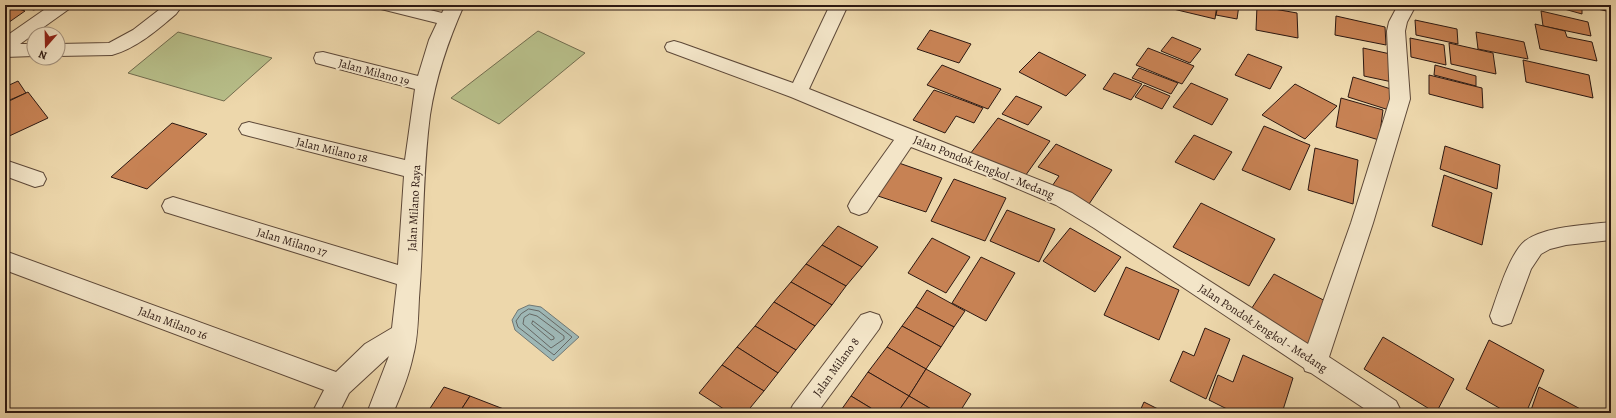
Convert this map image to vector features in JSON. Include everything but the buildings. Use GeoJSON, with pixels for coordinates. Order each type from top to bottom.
{"type":"FeatureCollection","features":[{"type":"Feature","properties":{"kind":"street"},"geometry":{"type":"LineString","coordinates":[[5,46],[63,5]]}},
{"type":"Feature","properties":{"kind":"street"},"geometry":{"type":"LineString","coordinates":[[387,5],[451,12]]}},
{"type":"Feature","properties":{"kind":"street"},"geometry":{"type":"LineString","coordinates":[[798,92],[839,5]]}},
{"type":"Feature","properties":{"kind":"street"},"geometry":{"type":"LineString","coordinates":[[1314,362],[1362,224],[1400,99],[1396,32],[1398,22],[1407,5]]}},
{"type":"Feature","properties":{"kind":"street"},"geometry":{"type":"LineString","coordinates":[[66,50],[112,49],[140,34],[170,10]]}},
{"type":"Feature","properties":{"kind":"street","name":"Jalan Milano Raya"},"geometry":{"type":"LineString","coordinates":[[380,413],[401,355],[410,278],[416,171],[425,85],[451,12]]}},
{"type":"Feature","properties":{"kind":"street","name":"Jalan Pondok Jengkol - Medang"},"geometry":{"type":"LineString","coordinates":[[674,47],[798,92],[907,137],[1003,173],[1064,200],[1102,222],[1387,410],[1389,413]]}},
{"type":"Feature","properties":{"kind":"street"},"geometry":{"type":"LineString","coordinates":[[5,51],[26,50]]}},
{"type":"Feature","properties":{"kind":"street","name":"Jalan Milano 19"},"geometry":{"type":"LineString","coordinates":[[323,58],[425,85]]}},
{"type":"Feature","properties":{"kind":"street","name":"Jalan Milano 18"},"geometry":{"type":"LineString","coordinates":[[249,130],[416,171]]}},
{"type":"Feature","properties":{"kind":"street"},"geometry":{"type":"LineString","coordinates":[[859,206],[907,137]]}},
{"type":"Feature","properties":{"kind":"street"},"geometry":{"type":"LineString","coordinates":[[5,168],[35,179]]}},
{"type":"Feature","properties":{"kind":"street","name":"Jalan Milano 17"},"geometry":{"type":"LineString","coordinates":[[173,206],[410,278]]}},
{"type":"Feature","properties":{"kind":"street"},"geometry":{"type":"LineString","coordinates":[[1502,316],[1528,253],[1538,244],[1553,239],[1611,231]]}},
{"type":"Feature","properties":{"kind":"street","name":"Jalan Milano 16"},"geometry":{"type":"LineString","coordinates":[[5,260],[340,385]]}},
{"type":"Feature","properties":{"kind":"street","name":"Jalan Milano 8"},"geometry":{"type":"LineString","coordinates":[[802,413],[870,322]]}},
{"type":"Feature","properties":{"kind":"street"},"geometry":{"type":"LineString","coordinates":[[325,413],[340,385],[374,352],[403,334]]}},
{"type":"Feature","properties":{"kind":"green space"},"geometry":{"type":"Polygon","coordinates":[[[538,31],[585,53],[499,124],[451,98],[538,31]]]}},
{"type":"Feature","properties":{"kind":"green space"},"geometry":{"type":"Polygon","coordinates":[[[178,32],[272,58],[224,101],[128,73],[178,32]]]}},
{"type":"Feature","properties":{"kind":"water"},"geometry":{"type":"Polygon","coordinates":[[[529,305],[541,307],[579,337],[553,361],[515,330],[512,320],[518,310],[529,305]]]}}]}
